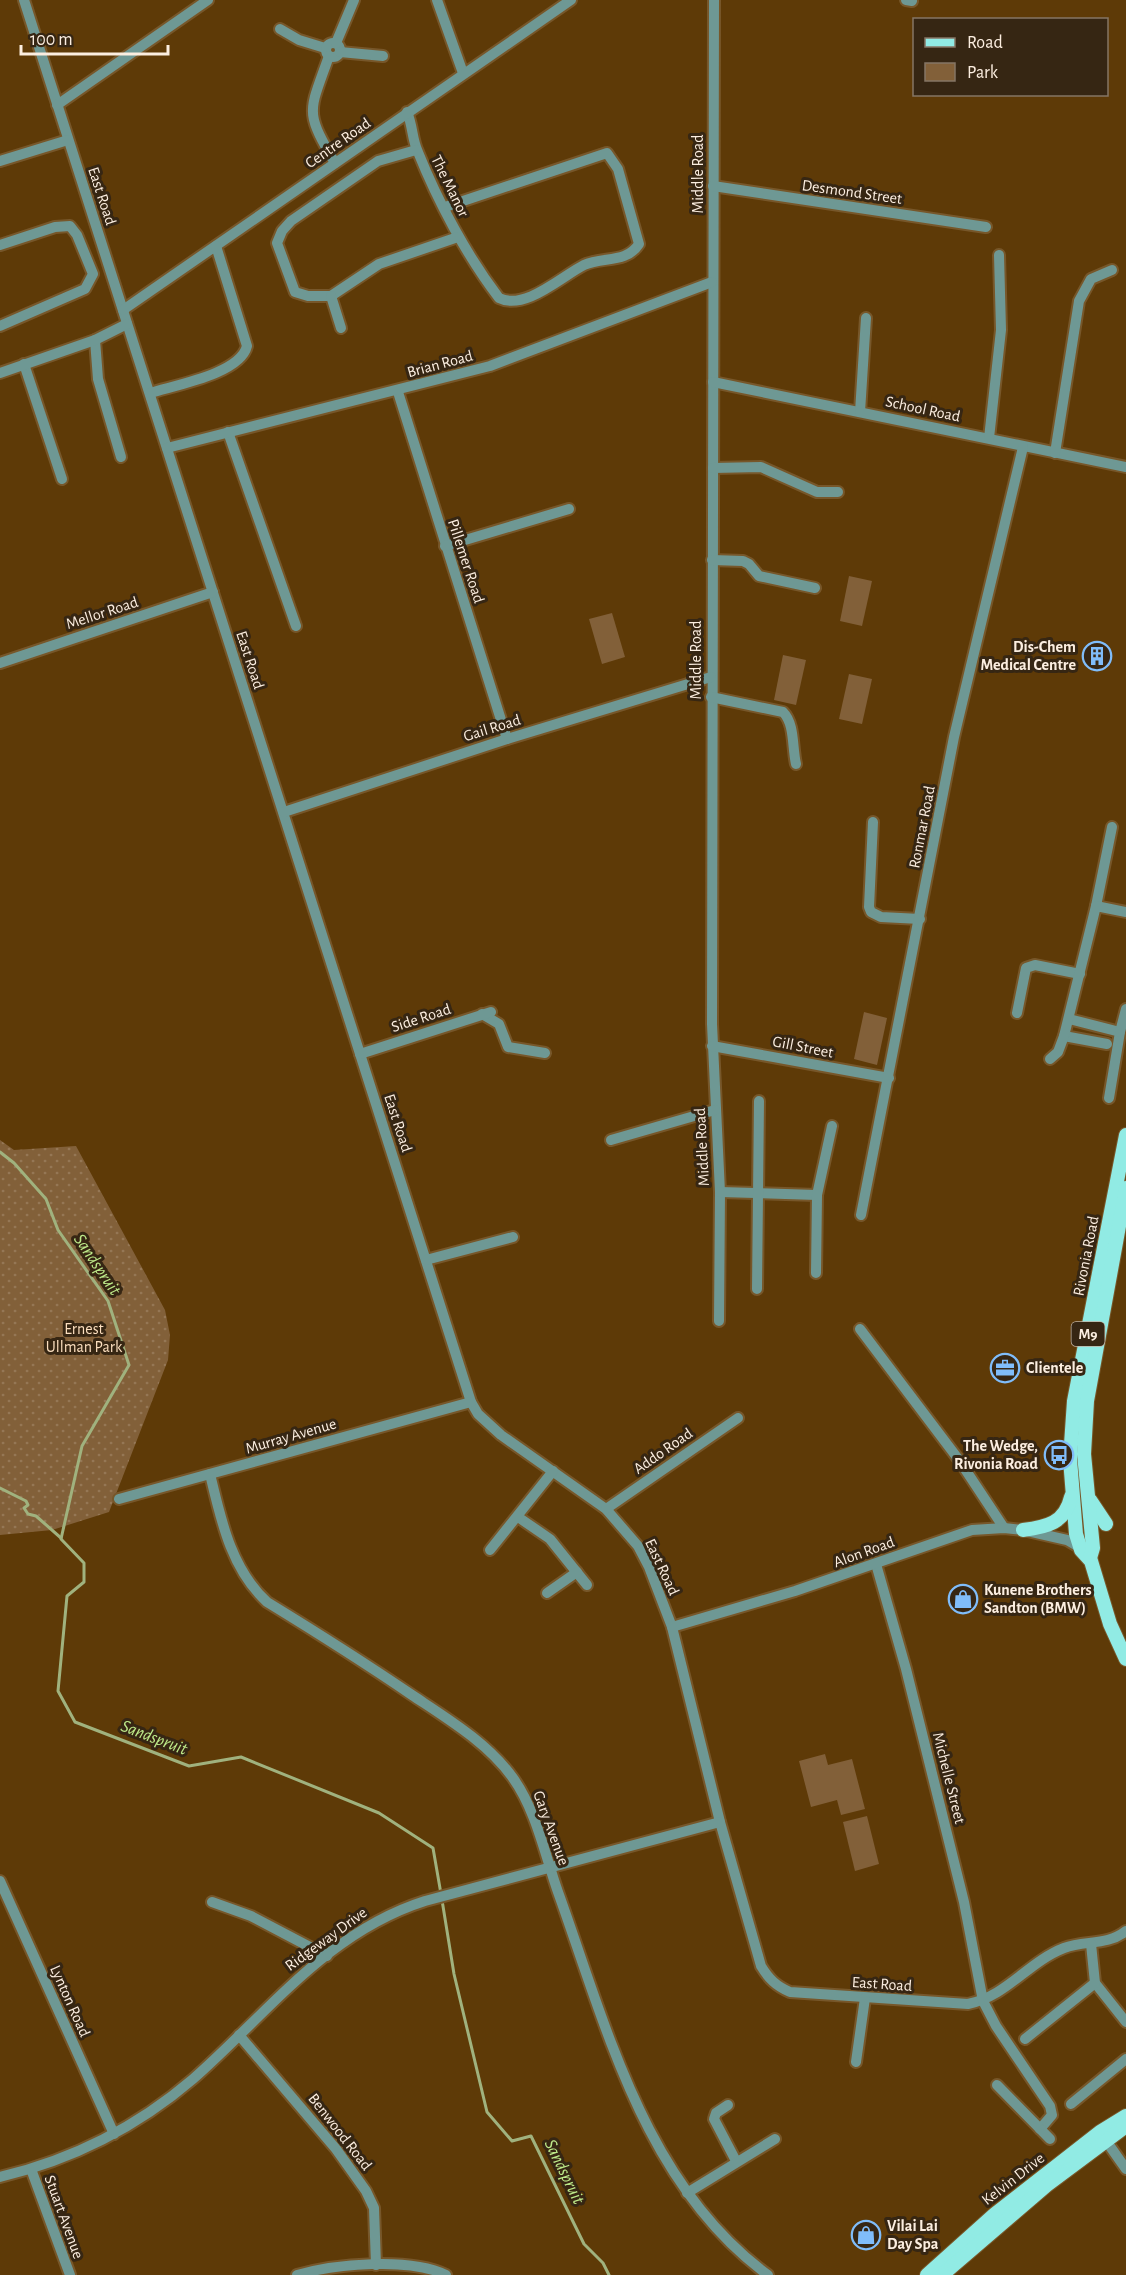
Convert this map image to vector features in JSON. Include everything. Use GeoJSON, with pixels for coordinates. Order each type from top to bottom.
{"type":"FeatureCollection","features":[{"type":"Feature","properties":{"kind":"main road","name":"Rivonia Road"},"geometry":{"type":"LineString","coordinates":[[1126,1135],[1074,1401],[1070,1459],[1078,1535],[1088,1552],[1110,1624],[1126,1659]]}},
{"type":"Feature","properties":{"kind":"main road","name":"Rivonia Road"},"geometry":{"type":"LineString","coordinates":[[1078,1535],[1086,1493],[1084,1454],[1087,1401],[1126,1188]]}},
{"type":"Feature","properties":{"kind":"main road"},"geometry":{"type":"LineString","coordinates":[[1023,1530],[1042,1528],[1058,1521],[1067,1510],[1072,1488]]}},
{"type":"Feature","properties":{"kind":"main road"},"geometry":{"type":"LineString","coordinates":[[1086,1493],[1106,1524]]}},
{"type":"Feature","properties":{"kind":"main road","name":"Kelvin Drive"},"geometry":{"type":"LineString","coordinates":[[942,2275],[1126,2116]]}},
{"type":"Feature","properties":{"kind":"main road","name":"Kelvin Drive"},"geometry":{"type":"LineString","coordinates":[[927,2275],[995,2214],[1103,2136],[1126,2126]]}},
{"type":"Feature","properties":{"kind":"street","name":"East Road"},"geometry":{"type":"LineString","coordinates":[[24,0],[471,1402],[478,1414],[501,1435],[606,1509],[638,1546],[672,1627],[720,1822],[761,1966],[766,1975],[780,1988],[790,1992],[958,2004],[983,2001]]}},
{"type":"Feature","properties":{"kind":"street"},"geometry":{"type":"LineString","coordinates":[[57,105],[208,0]]}},
{"type":"Feature","properties":{"kind":"street"},"geometry":{"type":"LineString","coordinates":[[335,163],[312,117],[314,100],[354,0]]}},
{"type":"Feature","properties":{"kind":"street"},"geometry":{"type":"LineString","coordinates":[[436,0],[463,73]]}},
{"type":"Feature","properties":{"kind":"street","name":"Centre Road"},"geometry":{"type":"LineString","coordinates":[[123,310],[571,0]]}},
{"type":"Feature","properties":{"kind":"street","name":"Middle Road"},"geometry":{"type":"LineString","coordinates":[[714,0],[712,1046],[720,1192],[719,1321]]}},
{"type":"Feature","properties":{"kind":"street"},"geometry":{"type":"LineString","coordinates":[[280,29],[300,40],[333,50],[383,56]]}},
{"type":"Feature","properties":{"kind":"street","name":"The Manor"},"geometry":{"type":"LineString","coordinates":[[407,112],[415,133],[416,150],[458,237],[499,298],[509,302],[526,298],[561,281],[584,265],[625,256],[635,250],[639,244],[618,169],[607,153],[445,207]]}},
{"type":"Feature","properties":{"kind":"street"},"geometry":{"type":"LineString","coordinates":[[0,161],[68,141]]}},
{"type":"Feature","properties":{"kind":"street"},"geometry":{"type":"LineString","coordinates":[[416,150],[378,161],[291,221],[282,231],[277,243],[295,292],[308,296],[331,296],[378,264],[458,237]]}},
{"type":"Feature","properties":{"kind":"street","name":"Desmond Street"},"geometry":{"type":"LineString","coordinates":[[713,186],[986,227]]}},
{"type":"Feature","properties":{"kind":"street"},"geometry":{"type":"LineString","coordinates":[[0,245],[55,227],[70,226],[77,235],[93,274],[86,289],[0,326]]}},
{"type":"Feature","properties":{"kind":"street"},"geometry":{"type":"LineString","coordinates":[[150,393],[228,369],[246,352],[247,346],[216,246]]}},
{"type":"Feature","properties":{"kind":"street"},"geometry":{"type":"LineString","coordinates":[[989,438],[1001,330],[999,255]]}},
{"type":"Feature","properties":{"kind":"street"},"geometry":{"type":"LineString","coordinates":[[1055,453],[1079,301],[1091,279],[1112,270]]}},
{"type":"Feature","properties":{"kind":"street","name":"Brian Road"},"geometry":{"type":"LineString","coordinates":[[167,448],[398,392],[535,351],[712,282]]}},
{"type":"Feature","properties":{"kind":"street"},"geometry":{"type":"LineString","coordinates":[[331,296],[341,328]]}},
{"type":"Feature","properties":{"kind":"street"},"geometry":{"type":"LineString","coordinates":[[860,412],[866,318]]}},
{"type":"Feature","properties":{"kind":"street"},"geometry":{"type":"LineString","coordinates":[[0,373],[95,340],[127,324]]}},
{"type":"Feature","properties":{"kind":"street"},"geometry":{"type":"LineString","coordinates":[[95,340],[98,379],[121,457]]}},
{"type":"Feature","properties":{"kind":"street"},"geometry":{"type":"LineString","coordinates":[[24,364],[62,479]]}},
{"type":"Feature","properties":{"kind":"street","name":"School Road"},"geometry":{"type":"LineString","coordinates":[[713,382],[989,438],[1023,447],[1126,466]]}},
{"type":"Feature","properties":{"kind":"street","name":"Pillemer Road"},"geometry":{"type":"LineString","coordinates":[[398,392],[507,739]]}},
{"type":"Feature","properties":{"kind":"street"},"geometry":{"type":"LineString","coordinates":[[228,432],[296,626]]}},
{"type":"Feature","properties":{"kind":"street","name":"Ronmar Road"},"geometry":{"type":"LineString","coordinates":[[861,1215],[954,737],[1023,447]]}},
{"type":"Feature","properties":{"kind":"street"},"geometry":{"type":"LineString","coordinates":[[713,468],[761,467],[817,492],[838,492]]}},
{"type":"Feature","properties":{"kind":"street"},"geometry":{"type":"LineString","coordinates":[[446,546],[569,509]]}},
{"type":"Feature","properties":{"kind":"street"},"geometry":{"type":"LineString","coordinates":[[712,560],[743,561],[759,576],[815,588]]}},
{"type":"Feature","properties":{"kind":"street","name":"Mellor Road"},"geometry":{"type":"LineString","coordinates":[[0,663],[213,592]]}},
{"type":"Feature","properties":{"kind":"street","name":"Gail Road"},"geometry":{"type":"LineString","coordinates":[[284,812],[507,739],[711,677]]}},
{"type":"Feature","properties":{"kind":"street"},"geometry":{"type":"LineString","coordinates":[[711,697],[783,712],[791,723],[791,744],[796,764]]}},
{"type":"Feature","properties":{"kind":"street"},"geometry":{"type":"LineString","coordinates":[[873,822],[868,907],[871,912],[881,917],[920,919]]}},
{"type":"Feature","properties":{"kind":"street"},"geometry":{"type":"LineString","coordinates":[[1050,1059],[1058,1052],[1069,1019],[1112,827]]}},
{"type":"Feature","properties":{"kind":"street"},"geometry":{"type":"LineString","coordinates":[[1096,906],[1126,912]]}},
{"type":"Feature","properties":{"kind":"street"},"geometry":{"type":"LineString","coordinates":[[1017,1012],[1026,968],[1035,965],[1080,974]]}},
{"type":"Feature","properties":{"kind":"street"},"geometry":{"type":"LineString","coordinates":[[1109,1098],[1126,1009]]}},
{"type":"Feature","properties":{"kind":"street","name":"Side Road"},"geometry":{"type":"LineString","coordinates":[[360,1054],[487,1013],[499,1024],[508,1047],[545,1053]]}},
{"type":"Feature","properties":{"kind":"street"},"geometry":{"type":"LineString","coordinates":[[1069,1019],[1120,1032]]}},
{"type":"Feature","properties":{"kind":"street"},"geometry":{"type":"LineString","coordinates":[[1064,1036],[1107,1044]]}},
{"type":"Feature","properties":{"kind":"street","name":"Gill Street"},"geometry":{"type":"LineString","coordinates":[[712,1046],[889,1078]]}},
{"type":"Feature","properties":{"kind":"street"},"geometry":{"type":"LineString","coordinates":[[756,1289],[759,1101]]}},
{"type":"Feature","properties":{"kind":"street"},"geometry":{"type":"LineString","coordinates":[[611,1140],[715,1110]]}},
{"type":"Feature","properties":{"kind":"street"},"geometry":{"type":"LineString","coordinates":[[816,1273],[817,1195],[832,1126]]}},
{"type":"Feature","properties":{"kind":"street"},"geometry":{"type":"LineString","coordinates":[[720,1192],[817,1195]]}},
{"type":"Feature","properties":{"kind":"street"},"geometry":{"type":"LineString","coordinates":[[426,1260],[513,1237]]}},
{"type":"Feature","properties":{"kind":"street"},"geometry":{"type":"LineString","coordinates":[[860,1329],[964,1468],[1004,1528]]}},
{"type":"Feature","properties":{"kind":"street","name":"Murray Avenue"},"geometry":{"type":"LineString","coordinates":[[119,1498],[471,1402]]}},
{"type":"Feature","properties":{"kind":"street","name":"Addo Road"},"geometry":{"type":"LineString","coordinates":[[606,1509],[738,1418]]}},
{"type":"Feature","properties":{"kind":"street"},"geometry":{"type":"LineString","coordinates":[[490,1550],[553,1472]]}},
{"type":"Feature","properties":{"kind":"street","name":"Gary Avenue"},"geometry":{"type":"LineString","coordinates":[[210,1474],[229,1544],[250,1585],[267,1602],[466,1730],[514,1779],[536,1828],[621,2068],[658,2148],[708,2221],[743,2255],[768,2275]]}},
{"type":"Feature","properties":{"kind":"street"},"geometry":{"type":"LineString","coordinates":[[518,1517],[550,1539],[587,1585]]}},
{"type":"Feature","properties":{"kind":"street","name":"Alon Road"},"geometry":{"type":"LineString","coordinates":[[672,1627],[876,1564],[962,1532],[1004,1528],[1078,1535]]}},
{"type":"Feature","properties":{"kind":"street","name":"Michelle Street"},"geometry":{"type":"LineString","coordinates":[[876,1564],[906,1670],[964,1902],[983,2001],[996,2026],[1050,2106],[1052,2115],[1040,2129]]}},
{"type":"Feature","properties":{"kind":"street"},"geometry":{"type":"LineString","coordinates":[[547,1593],[577,1572]]}},
{"type":"Feature","properties":{"kind":"street","name":"Ridgeway Drive"},"geometry":{"type":"LineString","coordinates":[[0,2176],[62,2158],[114,2134],[178,2091],[287,1987],[386,1915],[425,1901],[720,1822]]}},
{"type":"Feature","properties":{"kind":"street","name":"Lynton Road"},"geometry":{"type":"LineString","coordinates":[[0,1881],[114,2134]]}},
{"type":"Feature","properties":{"kind":"street"},"geometry":{"type":"LineString","coordinates":[[212,1902],[226,1905],[251,1916],[327,1956]]}},
{"type":"Feature","properties":{"kind":"street"},"geometry":{"type":"LineString","coordinates":[[983,2001],[1002,1992],[1063,1949],[1110,1940],[1126,1931]]}},
{"type":"Feature","properties":{"kind":"street"},"geometry":{"type":"LineString","coordinates":[[1091,1944],[1095,1983],[1126,2022]]}},
{"type":"Feature","properties":{"kind":"street"},"geometry":{"type":"LineString","coordinates":[[1025,2039],[1095,1983]]}},
{"type":"Feature","properties":{"kind":"street"},"geometry":{"type":"LineString","coordinates":[[856,2062],[865,1998]]}},
{"type":"Feature","properties":{"kind":"street","name":"Benwood Road"},"geometry":{"type":"LineString","coordinates":[[239,2035],[336,2149],[366,2191],[374,2208],[376,2265]]}},
{"type":"Feature","properties":{"kind":"street"},"geometry":{"type":"LineString","coordinates":[[1071,2104],[1126,2059]]}},
{"type":"Feature","properties":{"kind":"street"},"geometry":{"type":"LineString","coordinates":[[997,2085],[1050,2139]]}},
{"type":"Feature","properties":{"kind":"street"},"geometry":{"type":"LineString","coordinates":[[728,2105],[716,2113],[714,2118],[735,2161]]}},
{"type":"Feature","properties":{"kind":"street"},"geometry":{"type":"LineString","coordinates":[[1103,2136],[1126,2169]]}},
{"type":"Feature","properties":{"kind":"street"},"geometry":{"type":"LineString","coordinates":[[687,2193],[735,2161],[775,2139]]}},
{"type":"Feature","properties":{"kind":"street","name":"Stuart Avenue"},"geometry":{"type":"LineString","coordinates":[[30,2169],[70,2275]]}},
{"type":"Feature","properties":{"kind":"street"},"geometry":{"type":"LineString","coordinates":[[297,2275],[329,2268],[376,2265],[417,2267],[446,2275]]}},
{"type":"Feature","properties":{"kind":"green space"},"geometry":{"type":"Polygon","coordinates":[[[849,576],[872,581],[862,626],[840,621],[849,576]]]}},
{"type":"Feature","properties":{"kind":"green space"},"geometry":{"type":"Polygon","coordinates":[[[612,613],[625,657],[602,664],[589,619],[612,613]]]}},
{"type":"Feature","properties":{"kind":"green space"},"geometry":{"type":"Polygon","coordinates":[[[783,655],[806,660],[796,705],[774,700],[783,655]]]}},
{"type":"Feature","properties":{"kind":"green space"},"geometry":{"type":"Polygon","coordinates":[[[849,674],[872,679],[862,724],[839,719],[849,674]]]}},
{"type":"Feature","properties":{"kind":"green space"},"geometry":{"type":"Polygon","coordinates":[[[864,1012],[887,1018],[877,1065],[854,1059],[864,1012]]]}},
{"type":"Feature","properties":{"kind":"green space","name":"Ernest Ullman Park"},"geometry":{"type":"Polygon","coordinates":[[[0,1140],[14,1150],[76,1146],[165,1310],[170,1335],[168,1360],[109,1512],[52,1530],[0,1535],[0,1140]]]}},
{"type":"Feature","properties":{"kind":"green space"},"geometry":{"type":"Polygon","coordinates":[[[825,1754],[828,1765],[852,1759],[865,1809],[841,1815],[837,1800],[811,1807],[799,1761],[825,1754]]]}},
{"type":"Feature","properties":{"kind":"green space"},"geometry":{"type":"Polygon","coordinates":[[[867,1816],[879,1864],[855,1871],[843,1822],[867,1816]]]}},
{"type":"Feature","properties":{"kind":"waterway","name":"Sandspruit"},"geometry":{"type":"LineString","coordinates":[[0,1152],[14,1163],[46,1199],[58,1230],[108,1301],[129,1365],[82,1446],[61,1539],[84,1563],[84,1582],[67,1596],[58,1691],[75,1722],[189,1766],[241,1757],[379,1813],[433,1848],[441,1894]]}},
{"type":"Feature","properties":{"kind":"waterway"},"geometry":{"type":"LineString","coordinates":[[0,1488],[26,1501],[28,1505],[24,1508],[28,1514],[36,1516],[61,1538]]}},
{"type":"Feature","properties":{"kind":"waterway","name":"Sandspruit"},"geometry":{"type":"LineString","coordinates":[[442,1900],[454,1974],[487,2112],[512,2141],[531,2136],[584,2244],[603,2263],[609,2275]]}},
{"type":"Feature","properties":{"kind":"place","name":"Dis-Chem Medical Centre"},"geometry":{"type":"Point","coordinates":[1097,656]}},
{"type":"Feature","properties":{"kind":"place","name":"Clientele"},"geometry":{"type":"Point","coordinates":[1005,1368]}},
{"type":"Feature","properties":{"kind":"place","name":"The Wedge, Rivonia Road"},"geometry":{"type":"Point","coordinates":[1059,1455]}},
{"type":"Feature","properties":{"kind":"place","name":"Kunene Brothers Sandton (BMW)"},"geometry":{"type":"Point","coordinates":[963,1599]}},
{"type":"Feature","properties":{"kind":"place","name":"Vilai Lai Day Spa"},"geometry":{"type":"Point","coordinates":[866,2235]}}]}
